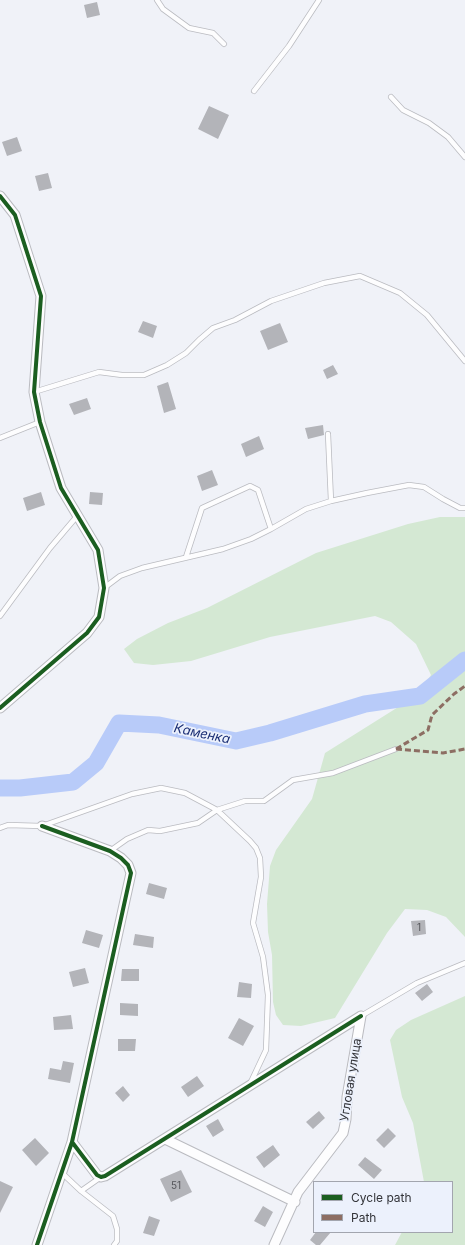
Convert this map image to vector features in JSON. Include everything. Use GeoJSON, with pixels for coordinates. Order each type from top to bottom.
{"type":"FeatureCollection","features":[{"type":"Feature","properties":{"kind":"street"},"geometry":{"type":"LineString","coordinates":[[0,196],[15,215],[41,296],[34,392],[40,422],[61,488],[98,550],[104,588],[99,617],[87,632],[0,708]]}},
{"type":"Feature","properties":{"kind":"street"},"geometry":{"type":"LineString","coordinates":[[36,1245],[72,1142],[131,873],[128,865],[121,858],[110,851],[42,826]]}},
{"type":"Feature","properties":{"kind":"street"},"geometry":{"type":"LineString","coordinates":[[72,1142],[96,1175],[101,1177],[105,1176],[361,1016]]}},
{"type":"Feature","properties":{"kind":"street","name":"Угловая улица"},"geometry":{"type":"LineString","coordinates":[[274,1245],[298,1192],[343,1133],[346,1120],[347,1097],[361,1016]]}},
{"type":"Feature","properties":{"kind":"street"},"geometry":{"type":"LineString","coordinates":[[165,1139],[294,1202]]}},
{"type":"Feature","properties":{"kind":"lane"},"geometry":{"type":"LineString","coordinates":[[157,0],[163,9],[189,28],[213,33],[224,44]]}},
{"type":"Feature","properties":{"kind":"lane"},"geometry":{"type":"LineString","coordinates":[[254,91],[289,46],[319,0]]}},
{"type":"Feature","properties":{"kind":"lane"},"geometry":{"type":"LineString","coordinates":[[391,97],[402,110],[430,123],[448,137],[465,157]]}},
{"type":"Feature","properties":{"kind":"lane"},"geometry":{"type":"LineString","coordinates":[[34,392],[99,372],[122,375],[144,375],[167,365],[186,353],[213,328],[235,320],[271,301],[324,283],[360,276],[400,293],[422,310],[465,361]]}},
{"type":"Feature","properties":{"kind":"lane"},"geometry":{"type":"LineString","coordinates":[[0,438],[40,422]]}},
{"type":"Feature","properties":{"kind":"lane"},"geometry":{"type":"LineString","coordinates":[[328,434],[331,501]]}},
{"type":"Feature","properties":{"kind":"lane"},"geometry":{"type":"LineString","coordinates":[[104,588],[120,576],[142,568],[223,548],[251,539],[306,509],[331,501],[367,493],[409,485],[424,486],[443,499],[460,508],[465,508]]}},
{"type":"Feature","properties":{"kind":"lane"},"geometry":{"type":"LineString","coordinates":[[186,557],[202,508],[250,486],[258,490],[271,529]]}},
{"type":"Feature","properties":{"kind":"lane"},"geometry":{"type":"LineString","coordinates":[[0,616],[50,548],[78,515]]}},
{"type":"Feature","properties":{"kind":"lane"},"geometry":{"type":"LineString","coordinates":[[110,851],[127,839],[148,830],[160,831],[198,823],[217,810],[245,801],[264,801],[293,780],[333,773],[396,749]]}},
{"type":"Feature","properties":{"kind":"lane"},"geometry":{"type":"LineString","coordinates":[[0,828],[8,825],[42,826],[132,794],[160,788],[185,793],[217,810],[250,841],[256,848],[260,858],[261,877],[253,923],[263,957],[268,995],[266,1050],[249,1086]]}},
{"type":"Feature","properties":{"kind":"lane"},"geometry":{"type":"LineString","coordinates":[[361,1016],[417,983],[465,963]]}},
{"type":"Feature","properties":{"kind":"lane"},"geometry":{"type":"LineString","coordinates":[[62,1173],[81,1191],[113,1216],[118,1229],[117,1241],[114,1245]]}},
{"type":"Feature","properties":{"kind":"lane"},"geometry":{"type":"LineString","coordinates":[[81,1191],[101,1177]]}},
{"type":"Feature","properties":{"kind":"green space"},"geometry":{"type":"Polygon","coordinates":[[[440,517],[465,517],[465,937],[446,917],[427,910],[405,909],[387,933],[335,1018],[301,1026],[283,1025],[276,1015],[273,1002],[272,955],[268,932],[267,904],[270,866],[276,850],[312,799],[325,753],[411,699],[424,686],[431,675],[416,644],[391,622],[375,616],[270,637],[191,661],[153,665],[134,663],[124,649],[137,639],[168,623],[207,608],[316,553],[408,524],[440,517]]]}},
{"type":"Feature","properties":{"kind":"green space"},"geometry":{"type":"Polygon","coordinates":[[[465,996],[465,1245],[395,1245],[401,1233],[453,1233],[453,1181],[424,1181],[413,1123],[402,1097],[390,1040],[396,1030],[411,1020],[465,996]]]}},
{"type":"Feature","properties":{"kind":"building"},"geometry":{"type":"Polygon","coordinates":[[[97,2],[100,15],[87,18],[84,5],[97,2]]]}},
{"type":"Feature","properties":{"kind":"building"},"geometry":{"type":"Polygon","coordinates":[[[209,106],[229,115],[218,139],[198,129],[209,106]]]}},
{"type":"Feature","properties":{"kind":"building"},"geometry":{"type":"Polygon","coordinates":[[[17,137],[22,151],[7,156],[2,142],[17,137]]]}},
{"type":"Feature","properties":{"kind":"building"},"geometry":{"type":"Polygon","coordinates":[[[48,173],[52,188],[39,191],[35,176],[48,173]]]}},
{"type":"Feature","properties":{"kind":"building"},"geometry":{"type":"Polygon","coordinates":[[[143,321],[157,326],[153,338],[138,332],[143,321]]]}},
{"type":"Feature","properties":{"kind":"building"},"geometry":{"type":"Polygon","coordinates":[[[280,323],[288,342],[268,350],[260,331],[280,323]]]}},
{"type":"Feature","properties":{"kind":"building"},"geometry":{"type":"Polygon","coordinates":[[[333,365],[338,374],[327,379],[323,370],[333,365]]]}},
{"type":"Feature","properties":{"kind":"building"},"geometry":{"type":"Polygon","coordinates":[[[168,382],[176,409],[164,413],[157,386],[168,382]]]}},
{"type":"Feature","properties":{"kind":"building"},"geometry":{"type":"Polygon","coordinates":[[[87,398],[91,409],[74,415],[69,404],[87,398]]]}},
{"type":"Feature","properties":{"kind":"building"},"geometry":{"type":"Polygon","coordinates":[[[323,425],[324,435],[308,439],[305,428],[323,425]]]}},
{"type":"Feature","properties":{"kind":"building"},"geometry":{"type":"Polygon","coordinates":[[[259,436],[264,449],[246,457],[241,444],[259,436]]]}},
{"type":"Feature","properties":{"kind":"building"},"geometry":{"type":"Polygon","coordinates":[[[212,470],[218,485],[202,491],[197,476],[212,470]]]}},
{"type":"Feature","properties":{"kind":"building"},"geometry":{"type":"Polygon","coordinates":[[[41,492],[45,505],[27,511],[23,498],[41,492]]]}},
{"type":"Feature","properties":{"kind":"building"},"geometry":{"type":"Polygon","coordinates":[[[90,492],[103,493],[102,505],[89,504],[90,492]]]}},
{"type":"Feature","properties":{"kind":"building"},"geometry":{"type":"Polygon","coordinates":[[[149,883],[167,888],[164,899],[146,894],[149,883]]]}},
{"type":"Feature","properties":{"kind":"building"},"geometry":{"type":"Polygon","coordinates":[[[425,920],[426,934],[413,936],[411,921],[425,920]]]}},
{"type":"Feature","properties":{"kind":"building"},"geometry":{"type":"Polygon","coordinates":[[[86,930],[103,935],[99,948],[82,943],[86,930]]]}},
{"type":"Feature","properties":{"kind":"building"},"geometry":{"type":"Polygon","coordinates":[[[135,934],[154,937],[153,948],[133,945],[135,934]]]}},
{"type":"Feature","properties":{"kind":"building"},"geometry":{"type":"Polygon","coordinates":[[[85,968],[89,983],[73,987],[69,972],[85,968]]]}},
{"type":"Feature","properties":{"kind":"building"},"geometry":{"type":"Polygon","coordinates":[[[122,969],[139,969],[139,981],[121,981],[122,969]]]}},
{"type":"Feature","properties":{"kind":"building"},"geometry":{"type":"Polygon","coordinates":[[[239,982],[252,984],[251,998],[237,997],[239,982]]]}},
{"type":"Feature","properties":{"kind":"building"},"geometry":{"type":"Polygon","coordinates":[[[427,984],[433,992],[422,1001],[415,993],[427,984]]]}},
{"type":"Feature","properties":{"kind":"building"},"geometry":{"type":"Polygon","coordinates":[[[120,1003],[138,1004],[138,1016],[120,1015],[120,1003]]]}},
{"type":"Feature","properties":{"kind":"building"},"geometry":{"type":"Polygon","coordinates":[[[71,1015],[73,1029],[54,1030],[53,1017],[71,1015]]]}},
{"type":"Feature","properties":{"kind":"building"},"geometry":{"type":"Polygon","coordinates":[[[239,1018],[254,1026],[243,1046],[228,1038],[239,1018]]]}},
{"type":"Feature","properties":{"kind":"building"},"geometry":{"type":"Polygon","coordinates":[[[118,1039],[136,1039],[135,1051],[118,1051],[118,1039]]]}},
{"type":"Feature","properties":{"kind":"building"},"geometry":{"type":"Polygon","coordinates":[[[63,1061],[74,1063],[70,1083],[48,1079],[50,1068],[61,1070],[63,1061]]]}},
{"type":"Feature","properties":{"kind":"building"},"geometry":{"type":"Polygon","coordinates":[[[197,1076],[204,1086],[188,1097],[181,1087],[197,1076]]]}},
{"type":"Feature","properties":{"kind":"building"},"geometry":{"type":"Polygon","coordinates":[[[123,1086],[130,1095],[123,1102],[115,1093],[123,1086]]]}},
{"type":"Feature","properties":{"kind":"building"},"geometry":{"type":"Polygon","coordinates":[[[319,1111],[325,1118],[313,1129],[306,1122],[319,1111]]]}},
{"type":"Feature","properties":{"kind":"building"},"geometry":{"type":"Polygon","coordinates":[[[218,1119],[224,1130],[213,1137],[206,1126],[218,1119]]]}},
{"type":"Feature","properties":{"kind":"building"},"geometry":{"type":"Polygon","coordinates":[[[388,1128],[396,1136],[384,1148],[376,1140],[388,1128]]]}},
{"type":"Feature","properties":{"kind":"building"},"geometry":{"type":"Polygon","coordinates":[[[35,1138],[49,1153],[36,1166],[22,1150],[35,1138]]]}},
{"type":"Feature","properties":{"kind":"building"},"geometry":{"type":"Polygon","coordinates":[[[273,1145],[280,1155],[264,1168],[256,1157],[273,1145]]]}},
{"type":"Feature","properties":{"kind":"building"},"geometry":{"type":"Polygon","coordinates":[[[365,1157],[382,1170],[374,1179],[358,1165],[365,1157]]]}},
{"type":"Feature","properties":{"kind":"building"},"geometry":{"type":"Polygon","coordinates":[[[181,1170],[192,1192],[171,1202],[160,1179],[181,1170]]]}},
{"type":"Feature","properties":{"kind":"building"},"geometry":{"type":"Polygon","coordinates":[[[0,1181],[13,1187],[0,1213],[0,1181]]]}},
{"type":"Feature","properties":{"kind":"building"},"geometry":{"type":"Polygon","coordinates":[[[263,1206],[273,1212],[265,1227],[254,1221],[263,1206]]]}},
{"type":"Feature","properties":{"kind":"building"},"geometry":{"type":"Polygon","coordinates":[[[149,1216],[160,1220],[154,1236],[143,1233],[149,1216]]]}},
{"type":"Feature","properties":{"kind":"building"},"geometry":{"type":"Polygon","coordinates":[[[315,1233],[330,1233],[320,1245],[316,1245],[310,1240],[315,1233]]]}},
{"type":"Feature","properties":{"kind":"waterway","name":"Каменка"},"geometry":{"type":"LineString","coordinates":[[0,788],[20,788],[73,782],[96,763],[119,723],[159,725],[236,741],[270,733],[365,704],[420,696],[465,660]]}},
{"type":"Feature","properties":{"kind":"marked path"},"geometry":{"type":"LineString","coordinates":[[396,749],[428,730],[432,715],[454,694],[465,686]]}},
{"type":"Feature","properties":{"kind":"marked path"},"geometry":{"type":"LineString","coordinates":[[396,749],[443,753],[465,749]]}},
{"type":"Feature","properties":{"kind":"cycle path"},"geometry":{"type":"LineString","coordinates":[[0,196],[15,215],[41,296],[34,392],[40,422],[61,488],[98,550],[104,588],[99,617],[87,633],[0,708]]}},
{"type":"Feature","properties":{"kind":"cycle path"},"geometry":{"type":"LineString","coordinates":[[37,1245],[72,1142],[131,873],[128,865],[121,858],[110,851],[42,826]]}},
{"type":"Feature","properties":{"kind":"cycle path"},"geometry":{"type":"LineString","coordinates":[[72,1142],[97,1175],[101,1177],[105,1176],[361,1016]]}}]}
